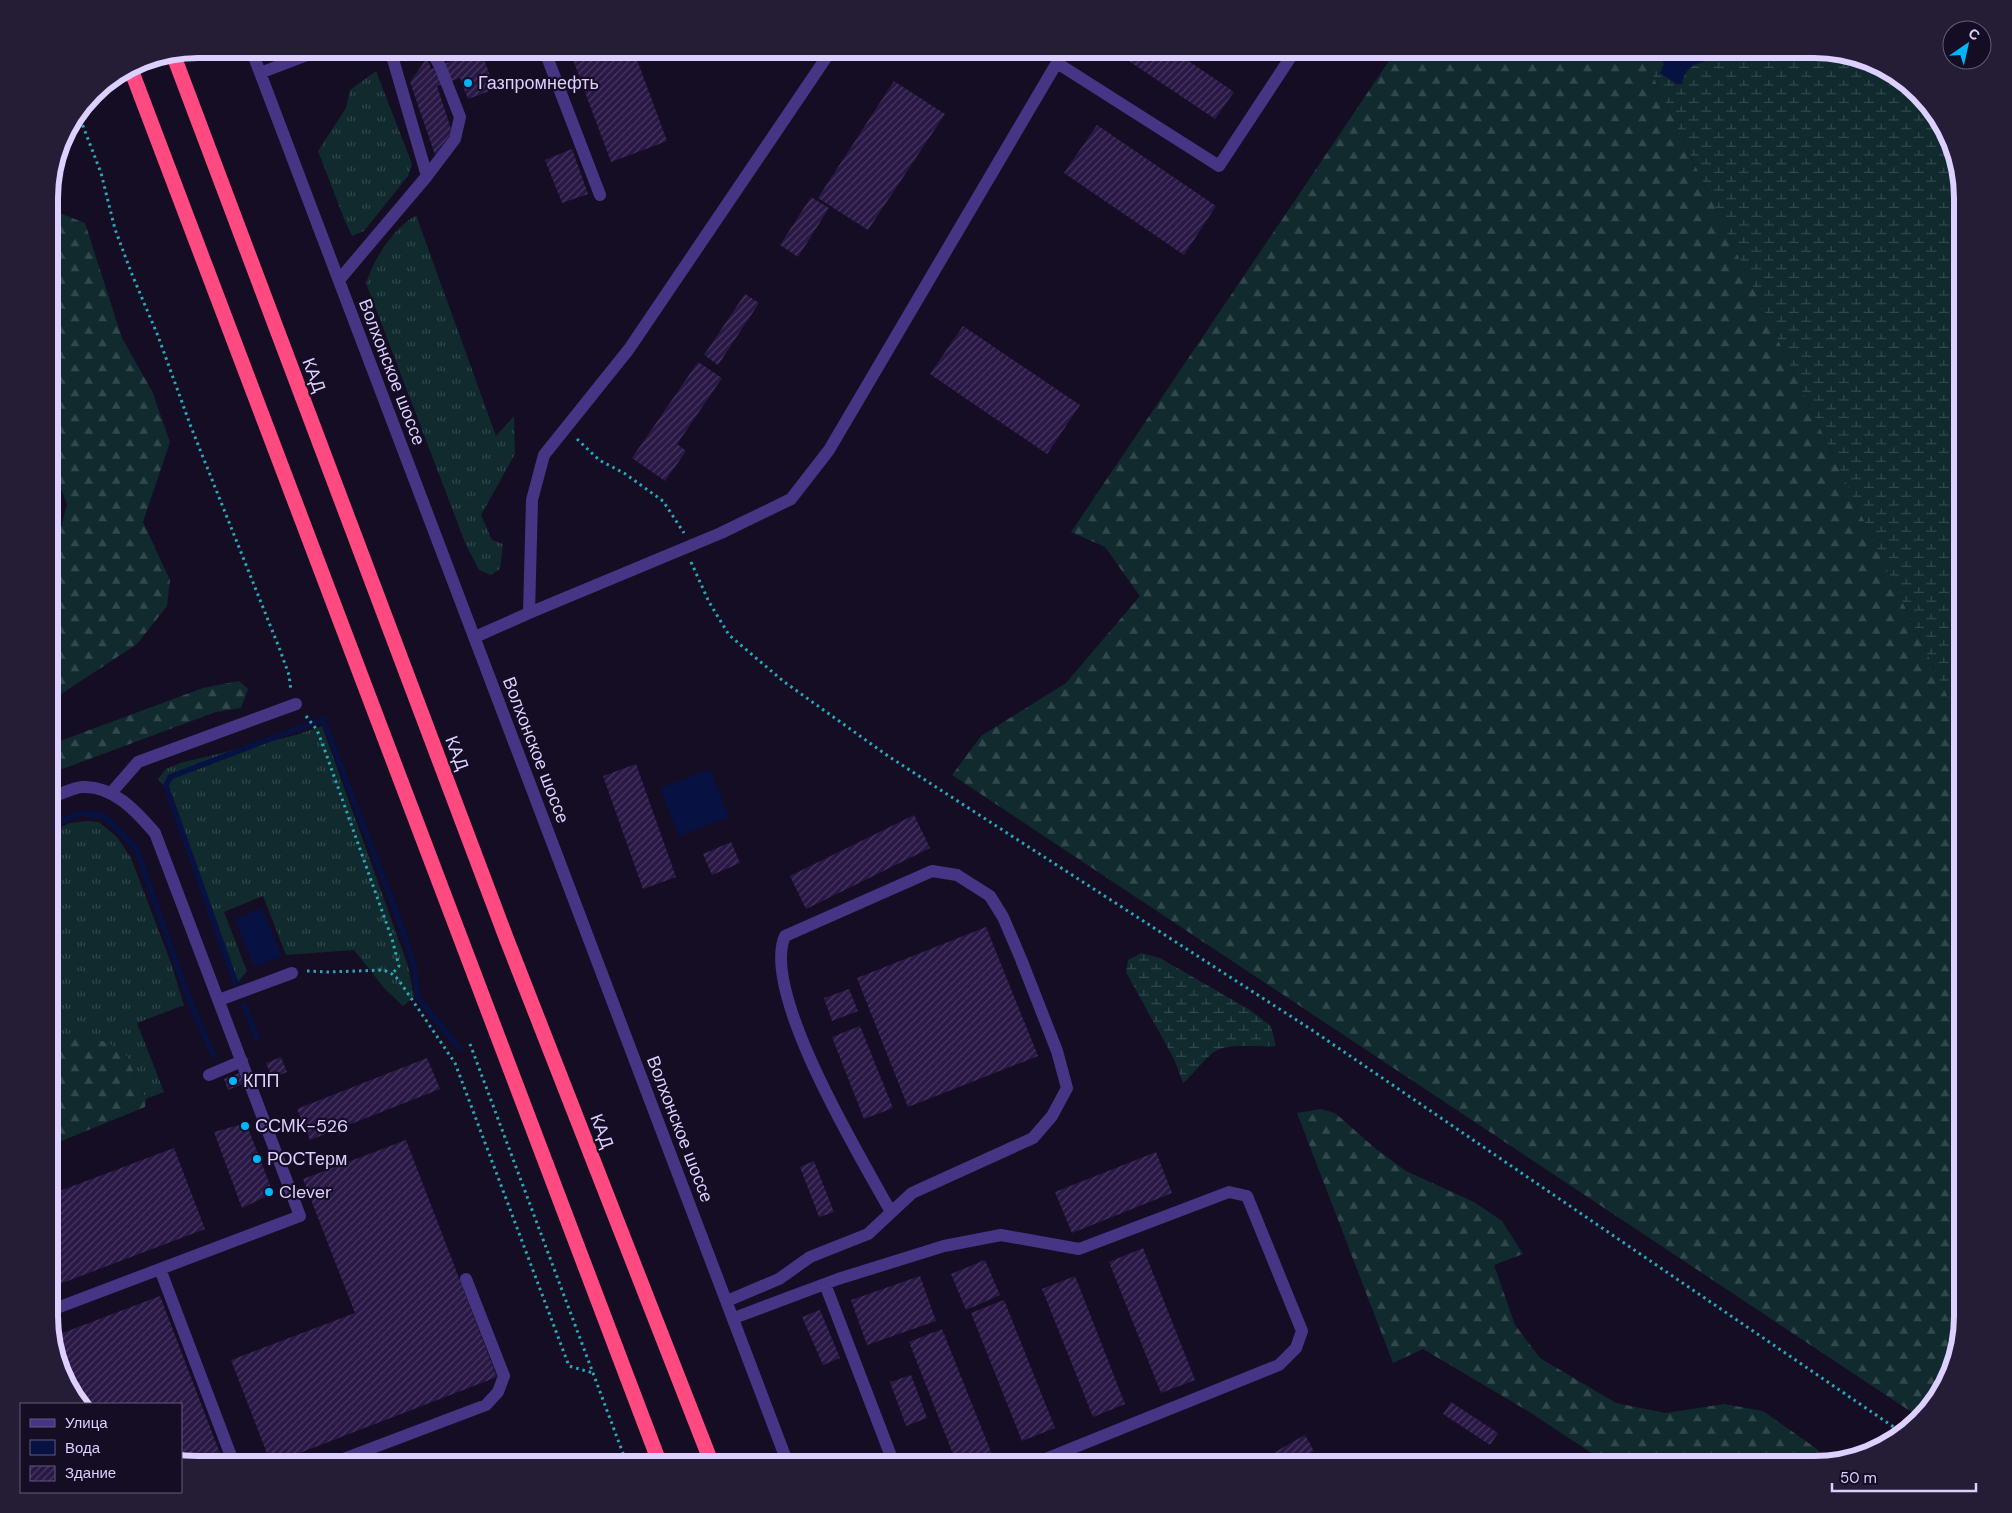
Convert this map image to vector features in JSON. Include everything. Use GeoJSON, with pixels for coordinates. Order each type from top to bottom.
{"type":"FeatureCollection","features":[{"type":"Feature","properties":{"kind":"highway","name":"КАД"},"geometry":{"type":"LineString","coordinates":[[175,60],[504,930],[709,1456]]}},
{"type":"Feature","properties":{"kind":"highway"},"geometry":{"type":"LineString","coordinates":[[132,73],[657,1456]]}},
{"type":"Feature","properties":{"kind":"street","name":"Волхонское шоссе"},"geometry":{"type":"LineString","coordinates":[[254,58],[785,1456]]}},
{"type":"Feature","properties":{"kind":"street"},"geometry":{"type":"LineString","coordinates":[[260,73],[299,58]]}},
{"type":"Feature","properties":{"kind":"street"},"geometry":{"type":"LineString","coordinates":[[393,58],[427,176]]}},
{"type":"Feature","properties":{"kind":"street"},"geometry":{"type":"LineString","coordinates":[[338,280],[427,176],[455,139],[460,117],[435,58]]}},
{"type":"Feature","properties":{"kind":"street"},"geometry":{"type":"LineString","coordinates":[[547,58],[600,195]]}},
{"type":"Feature","properties":{"kind":"street"},"geometry":{"type":"LineString","coordinates":[[529,613],[532,500],[544,455],[629,349],[826,58]]}},
{"type":"Feature","properties":{"kind":"street"},"geometry":{"type":"LineString","coordinates":[[475,637],[721,533],[791,499],[829,450],[1060,58]]}},
{"type":"Feature","properties":{"kind":"street"},"geometry":{"type":"LineString","coordinates":[[1057,63],[1219,166],[1290,58]]}},
{"type":"Feature","properties":{"kind":"street"},"geometry":{"type":"LineString","coordinates":[[112,793],[138,762],[296,704]]}},
{"type":"Feature","properties":{"kind":"street"},"geometry":{"type":"LineString","coordinates":[[58,795],[82,787],[112,793],[135,810],[155,833],[300,1216],[58,1308]]}},
{"type":"Feature","properties":{"kind":"street"},"geometry":{"type":"LineString","coordinates":[[727,1301],[779,1279],[810,1257],[868,1234],[912,1193],[1033,1138],[1052,1116],[1067,1088],[1058,1051],[1003,917],[990,896],[957,875],[932,871],[785,936],[779,948],[784,992],[822,1086],[891,1212]]}},
{"type":"Feature","properties":{"kind":"street"},"geometry":{"type":"LineString","coordinates":[[219,1000],[292,973]]}},
{"type":"Feature","properties":{"kind":"street"},"geometry":{"type":"LineString","coordinates":[[209,1075],[242,1061]]}},
{"type":"Feature","properties":{"kind":"street"},"geometry":{"type":"LineString","coordinates":[[734,1318],[825,1284],[944,1246],[1001,1234],[1079,1249],[1229,1192],[1247,1196],[1302,1331],[1296,1348],[1279,1365],[1054,1456]]}},
{"type":"Feature","properties":{"kind":"street"},"geometry":{"type":"LineString","coordinates":[[160,1269],[231,1456]]}},
{"type":"Feature","properties":{"kind":"street"},"geometry":{"type":"LineString","coordinates":[[351,1456],[486,1405],[498,1392],[504,1376],[466,1279]]}},
{"type":"Feature","properties":{"kind":"street"},"geometry":{"type":"LineString","coordinates":[[825,1284],[891,1456]]}},
{"type":"Feature","properties":{"kind":"path"},"geometry":{"type":"LineString","coordinates":[[81,120],[101,173],[115,229],[280,650],[289,675],[291,692],[296,704],[312,723],[320,739],[389,930],[399,966],[392,974]]}},
{"type":"Feature","properties":{"kind":"path"},"geometry":{"type":"LineString","coordinates":[[564,431],[582,442],[599,460],[624,473],[663,501],[689,546],[709,602],[729,635],[783,681],[888,756],[1312,1030],[1897,1429]]}},
{"type":"Feature","properties":{"kind":"path"},"geometry":{"type":"LineString","coordinates":[[292,973],[384,970],[398,979],[456,1063],[569,1366],[593,1373]]}},
{"type":"Feature","properties":{"kind":"path"},"geometry":{"type":"LineString","coordinates":[[470,1044],[624,1456]]}},
{"type":"Feature","properties":{"kind":"green space"},"geometry":{"type":"Polygon","coordinates":[[[1391,58],[1644,58],[1954,710],[1953,1334],[1947,1361],[1940,1378],[1926,1401],[1915,1414],[952,775],[981,736],[1066,683],[1140,596],[1105,547],[1071,532],[1391,58]]]}},
{"type":"Feature","properties":{"kind":"green space"},"geometry":{"type":"Polygon","coordinates":[[[1644,58],[1815,58],[1851,62],[1877,72],[1900,86],[1926,112],[1940,135],[1952,170],[1954,197],[1954,710],[1644,58]]]}},
{"type":"Feature","properties":{"kind":"green space"},"geometry":{"type":"Polygon","coordinates":[[[376,71],[412,164],[408,176],[364,231],[352,236],[318,151],[346,108],[350,90],[376,71]]]}},
{"type":"Feature","properties":{"kind":"green space"},"geometry":{"type":"Polygon","coordinates":[[[58,212],[85,223],[122,338],[152,391],[170,442],[143,522],[170,580],[167,606],[137,644],[58,696],[58,540],[67,504],[58,481],[58,212]]]}},
{"type":"Feature","properties":{"kind":"green space"},"geometry":{"type":"Polygon","coordinates":[[[416,215],[496,436],[514,416],[515,454],[481,515],[492,540],[503,544],[500,569],[491,575],[479,570],[466,545],[366,283],[385,245],[399,228],[416,215]]]}},
{"type":"Feature","properties":{"kind":"green space"},"geometry":{"type":"Polygon","coordinates":[[[239,681],[248,689],[241,708],[216,712],[58,771],[58,742],[203,688],[239,681]]]}},
{"type":"Feature","properties":{"kind":"green space"},"geometry":{"type":"Polygon","coordinates":[[[322,726],[408,966],[414,997],[403,1006],[384,988],[354,950],[286,955],[263,896],[224,912],[247,971],[238,982],[164,786],[158,779],[166,769],[180,763],[296,735],[322,726]]]}},
{"type":"Feature","properties":{"kind":"green space"},"geometry":{"type":"Polygon","coordinates":[[[99,822],[117,837],[131,858],[171,963],[184,1005],[137,1023],[164,1092],[146,1099],[126,1055],[67,1035],[58,1037],[58,829],[70,823],[99,822]]]}},
{"type":"Feature","properties":{"kind":"green space"},"geometry":{"type":"Polygon","coordinates":[[[1141,953],[1160,958],[1250,1010],[1271,1026],[1276,1046],[1235,1046],[1220,1049],[1210,1055],[1183,1083],[1174,1059],[1126,972],[1128,960],[1141,953]]]}},
{"type":"Feature","properties":{"kind":"green space"},"geometry":{"type":"Polygon","coordinates":[[[67,1035],[107,1042],[126,1055],[146,1099],[145,1107],[58,1142],[58,1037],[67,1035]]]}},
{"type":"Feature","properties":{"kind":"green space"},"geometry":{"type":"Polygon","coordinates":[[[1321,1109],[1335,1113],[1376,1149],[1406,1171],[1474,1202],[1502,1221],[1523,1254],[1494,1265],[1515,1325],[1540,1358],[1616,1403],[1666,1413],[1724,1404],[1763,1411],[1817,1449],[1821,1455],[1596,1456],[1531,1413],[1423,1349],[1393,1363],[1297,1113],[1321,1109]]]}},
{"type":"Feature","properties":{"kind":"water"},"geometry":{"type":"Polygon","coordinates":[[[1662,58],[1717,58],[1689,69],[1682,84],[1677,84],[1660,73],[1664,64],[1662,58]]]}},
{"type":"Feature","properties":{"kind":"water"},"geometry":{"type":"Polygon","coordinates":[[[710,769],[729,817],[679,836],[660,788],[710,769]]]}},
{"type":"Feature","properties":{"kind":"water"},"geometry":{"type":"Polygon","coordinates":[[[262,908],[282,956],[254,967],[235,919],[262,908]]]}},
{"type":"Feature","properties":{"kind":"building"},"geometry":{"type":"Polygon","coordinates":[[[427,58],[431,69],[454,60],[453,58],[483,58],[495,89],[468,99],[460,78],[437,86],[452,132],[435,155],[410,82],[427,58]]]}},
{"type":"Feature","properties":{"kind":"building"},"geometry":{"type":"Polygon","coordinates":[[[572,58],[636,58],[667,141],[611,162],[572,58]]]}},
{"type":"Feature","properties":{"kind":"building"},"geometry":{"type":"Polygon","coordinates":[[[1124,58],[1184,58],[1234,92],[1215,119],[1124,58]]]}},
{"type":"Feature","properties":{"kind":"building"},"geometry":{"type":"Polygon","coordinates":[[[894,81],[945,114],[868,230],[818,198],[894,81]]]}},
{"type":"Feature","properties":{"kind":"building"},"geometry":{"type":"Polygon","coordinates":[[[1097,125],[1216,206],[1184,255],[1064,173],[1097,125]]]}},
{"type":"Feature","properties":{"kind":"building"},"geometry":{"type":"Polygon","coordinates":[[[572,149],[588,194],[562,203],[545,160],[572,149]]]}},
{"type":"Feature","properties":{"kind":"building"},"geometry":{"type":"Polygon","coordinates":[[[811,197],[829,208],[798,257],[780,245],[811,197]]]}},
{"type":"Feature","properties":{"kind":"building"},"geometry":{"type":"Polygon","coordinates":[[[745,294],[759,303],[718,365],[704,355],[745,294]]]}},
{"type":"Feature","properties":{"kind":"building"},"geometry":{"type":"Polygon","coordinates":[[[963,326],[1080,405],[1047,454],[930,374],[963,326]]]}},
{"type":"Feature","properties":{"kind":"building"},"geometry":{"type":"Polygon","coordinates":[[[698,362],[722,378],[677,444],[686,451],[665,481],[632,458],[698,362]]]}},
{"type":"Feature","properties":{"kind":"building"},"geometry":{"type":"Polygon","coordinates":[[[636,764],[676,877],[643,889],[603,776],[636,764]]]}},
{"type":"Feature","properties":{"kind":"building"},"geometry":{"type":"Polygon","coordinates":[[[914,815],[930,848],[806,909],[790,876],[914,815]]]}},
{"type":"Feature","properties":{"kind":"building"},"geometry":{"type":"Polygon","coordinates":[[[731,842],[740,863],[712,875],[703,854],[731,842]]]}},
{"type":"Feature","properties":{"kind":"building"},"geometry":{"type":"Polygon","coordinates":[[[986,927],[1038,1056],[908,1107],[857,978],[986,927]]]}},
{"type":"Feature","properties":{"kind":"building"},"geometry":{"type":"Polygon","coordinates":[[[849,989],[858,1011],[832,1021],[824,998],[849,989]]]}},
{"type":"Feature","properties":{"kind":"building"},"geometry":{"type":"Polygon","coordinates":[[[860,1026],[893,1108],[864,1119],[832,1037],[860,1026]]]}},
{"type":"Feature","properties":{"kind":"building"},"geometry":{"type":"Polygon","coordinates":[[[281,1057],[287,1072],[272,1078],[266,1063],[281,1057]]]}},
{"type":"Feature","properties":{"kind":"building"},"geometry":{"type":"Polygon","coordinates":[[[427,1058],[440,1089],[310,1140],[297,1109],[427,1058]]]}},
{"type":"Feature","properties":{"kind":"building","name":"КПП"},"geometry":{"type":"Polygon","coordinates":[[[239,1073],[243,1084],[228,1090],[224,1079],[239,1073]]]}},
{"type":"Feature","properties":{"kind":"building"},"geometry":{"type":"Polygon","coordinates":[[[246,1123],[273,1193],[242,1208],[214,1132],[246,1123]]]}},
{"type":"Feature","properties":{"kind":"building"},"geometry":{"type":"Polygon","coordinates":[[[406,1140],[497,1377],[292,1456],[268,1456],[231,1360],[355,1313],[303,1179],[406,1140]]]}},
{"type":"Feature","properties":{"kind":"building"},"geometry":{"type":"Polygon","coordinates":[[[174,1148],[205,1229],[58,1285],[58,1192],[174,1148]]]}},
{"type":"Feature","properties":{"kind":"building"},"geometry":{"type":"Polygon","coordinates":[[[1156,1152],[1172,1193],[1072,1233],[1055,1192],[1156,1152]]]}},
{"type":"Feature","properties":{"kind":"building"},"geometry":{"type":"Polygon","coordinates":[[[814,1161],[834,1212],[819,1217],[800,1167],[814,1161]]]}},
{"type":"Feature","properties":{"kind":"building"},"geometry":{"type":"Polygon","coordinates":[[[1143,1248],[1195,1380],[1161,1393],[1109,1262],[1143,1248]]]}},
{"type":"Feature","properties":{"kind":"building"},"geometry":{"type":"Polygon","coordinates":[[[985,1260],[1000,1295],[966,1310],[951,1274],[985,1260]]]}},
{"type":"Feature","properties":{"kind":"building"},"geometry":{"type":"Polygon","coordinates":[[[920,1276],[936,1321],[867,1345],[851,1300],[920,1276]]]}},
{"type":"Feature","properties":{"kind":"building"},"geometry":{"type":"Polygon","coordinates":[[[1075,1276],[1125,1404],[1093,1417],[1042,1289],[1075,1276]]]}},
{"type":"Feature","properties":{"kind":"building"},"geometry":{"type":"Polygon","coordinates":[[[160,1296],[221,1456],[182,1454],[182,1403],[88,1403],[76,1386],[68,1369],[62,1352],[59,1334],[160,1296]]]}},
{"type":"Feature","properties":{"kind":"building"},"geometry":{"type":"Polygon","coordinates":[[[1004,1300],[1055,1428],[1022,1441],[971,1313],[1004,1300]]]}},
{"type":"Feature","properties":{"kind":"building"},"geometry":{"type":"Polygon","coordinates":[[[820,1310],[840,1358],[823,1365],[802,1317],[820,1310]]]}},
{"type":"Feature","properties":{"kind":"building"},"geometry":{"type":"Polygon","coordinates":[[[942,1329],[993,1456],[954,1456],[909,1342],[942,1329]]]}},
{"type":"Feature","properties":{"kind":"building"},"geometry":{"type":"Polygon","coordinates":[[[911,1375],[927,1418],[906,1426],[890,1382],[911,1375]]]}},
{"type":"Feature","properties":{"kind":"building"},"geometry":{"type":"Polygon","coordinates":[[[1451,1402],[1498,1433],[1490,1445],[1443,1414],[1451,1402]]]}},
{"type":"Feature","properties":{"kind":"building"},"geometry":{"type":"Polygon","coordinates":[[[1305,1435],[1314,1451],[1305,1456],[1268,1456],[1305,1435]]]}},
{"type":"Feature","properties":{"kind":"waterway"},"geometry":{"type":"LineString","coordinates":[[236,984],[166,786],[170,777],[323,719],[402,928],[414,967],[418,998],[459,1048]]}},
{"type":"Feature","properties":{"kind":"waterway"},"geometry":{"type":"LineString","coordinates":[[58,823],[80,813],[105,816],[137,850],[187,994],[213,1055]]}},
{"type":"Feature","properties":{"kind":"waterway"},"geometry":{"type":"LineString","coordinates":[[244,1004],[257,1038]]}},
{"type":"Feature","properties":{"kind":"place","name":"Газпромнефть"},"geometry":{"type":"Point","coordinates":[468,83]}},
{"type":"Feature","properties":{"kind":"place","name":"КПП"},"geometry":{"type":"Point","coordinates":[233,1081]}},
{"type":"Feature","properties":{"kind":"place","name":"ССМК-526"},"geometry":{"type":"Point","coordinates":[245,1126]}},
{"type":"Feature","properties":{"kind":"place","name":"РОСТерм"},"geometry":{"type":"Point","coordinates":[257,1159]}},
{"type":"Feature","properties":{"kind":"place","name":"Clever"},"geometry":{"type":"Point","coordinates":[269,1192]}}]}
